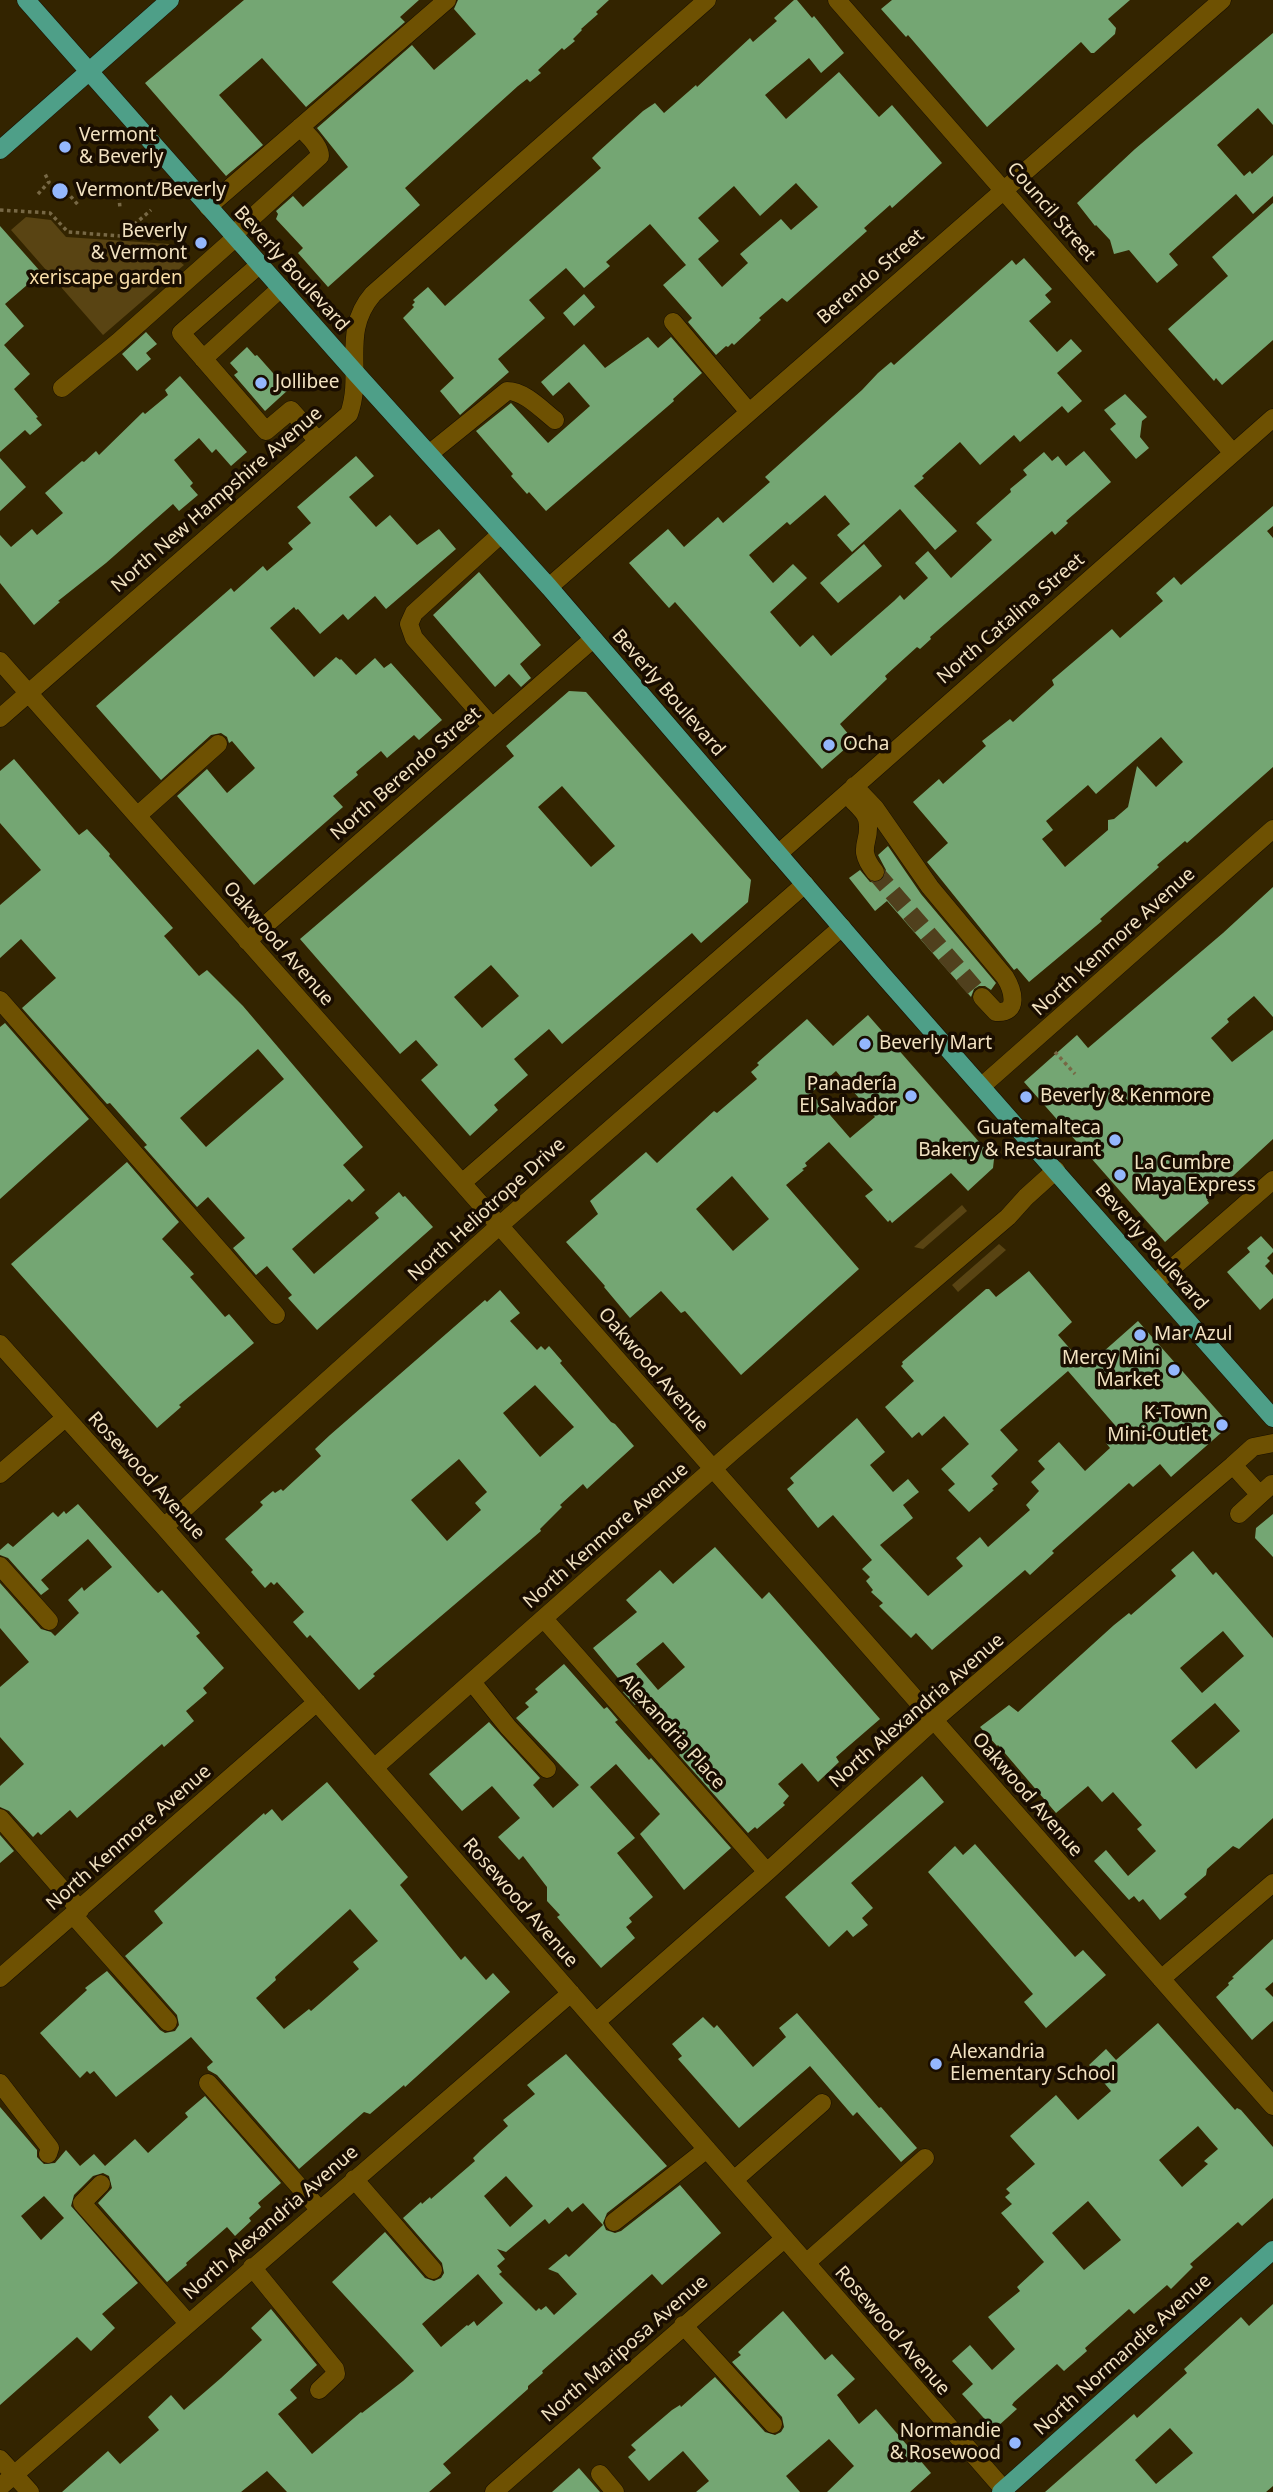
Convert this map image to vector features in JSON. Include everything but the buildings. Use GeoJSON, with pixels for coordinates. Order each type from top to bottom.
{"type":"FeatureCollection","features":[{"type":"Feature","properties":{"kind":"main road","name":"Beverly Boulevard"},"geometry":{"type":"LineString","coordinates":[[26,0],[259,265],[549,587],[804,884],[1273,1418]]}},
{"type":"Feature","properties":{"kind":"main road"},"geometry":{"type":"LineString","coordinates":[[0,150],[170,0]]}},
{"type":"Feature","properties":{"kind":"main road","name":"North Normandie Avenue"},"geometry":{"type":"LineString","coordinates":[[1003,2491],[1273,2250]]}},
{"type":"Feature","properties":{"kind":"street"},"geometry":{"type":"LineString","coordinates":[[208,207],[447,0]]}},
{"type":"Feature","properties":{"kind":"street","name":"North New Hampshire Avenue"},"geometry":{"type":"LineString","coordinates":[[0,718],[349,414],[354,398],[358,316],[362,306],[707,0]]}},
{"type":"Feature","properties":{"kind":"street","name":"Council Street"},"geometry":{"type":"LineString","coordinates":[[837,0],[1233,453]]}},
{"type":"Feature","properties":{"kind":"street","name":"Berendo Street"},"geometry":{"type":"LineString","coordinates":[[549,587],[1222,0]]}},
{"type":"Feature","properties":{"kind":"street"},"geometry":{"type":"LineString","coordinates":[[62,388],[118,342],[320,156],[317,145],[300,127]]}},
{"type":"Feature","properties":{"kind":"street"},"geometry":{"type":"LineString","coordinates":[[259,265],[181,333],[266,430],[290,410],[318,441]]}},
{"type":"Feature","properties":{"kind":"street"},"geometry":{"type":"LineString","coordinates":[[203,359],[281,288]]}},
{"type":"Feature","properties":{"kind":"street"},"geometry":{"type":"LineString","coordinates":[[673,322],[749,412]]}},
{"type":"Feature","properties":{"kind":"street"},"geometry":{"type":"LineString","coordinates":[[429,454],[507,391],[515,391],[529,399],[555,421]]}},
{"type":"Feature","properties":{"kind":"street","name":"North Catalina Street"},"geometry":{"type":"LineString","coordinates":[[778,854],[1273,418]]}},
{"type":"Feature","properties":{"kind":"street"},"geometry":{"type":"LineString","coordinates":[[492,727],[414,638],[409,624],[414,613],[501,534]]}},
{"type":"Feature","properties":{"kind":"street","name":"North Berendo Street"},"geometry":{"type":"LineString","coordinates":[[247,941],[593,639]]}},
{"type":"Feature","properties":{"kind":"street","name":"Oakwood Avenue"},"geometry":{"type":"LineString","coordinates":[[0,661],[1273,2106]]}},
{"type":"Feature","properties":{"kind":"street"},"geometry":{"type":"LineString","coordinates":[[137,816],[218,744]]}},
{"type":"Feature","properties":{"kind":"street"},"geometry":{"type":"LineString","coordinates":[[850,789],[866,815],[864,853],[866,862],[875,872]]}},
{"type":"Feature","properties":{"kind":"street"},"geometry":{"type":"LineString","coordinates":[[850,789],[874,808],[930,887],[1005,977],[1012,988],[1014,1000],[1003,1013],[996,1012],[982,997]]}},
{"type":"Feature","properties":{"kind":"street","name":"North Kenmore Avenue"},"geometry":{"type":"LineString","coordinates":[[982,1086],[1273,829]]}},
{"type":"Feature","properties":{"kind":"street"},"geometry":{"type":"LineString","coordinates":[[462,1183],[804,884]]}},
{"type":"Feature","properties":{"kind":"street","name":"North Heliotrope Drive"},"geometry":{"type":"LineString","coordinates":[[164,1527],[499,1226],[842,927]]}},
{"type":"Feature","properties":{"kind":"street"},"geometry":{"type":"LineString","coordinates":[[0,1000],[276,1315]]}},
{"type":"Feature","properties":{"kind":"street","name":"North Kenmore Avenue"},"geometry":{"type":"LineString","coordinates":[[374,1768],[712,1470],[1008,1217],[1056,1170]]}},
{"type":"Feature","properties":{"kind":"street"},"geometry":{"type":"LineString","coordinates":[[1155,1283],[1273,1180]]}},
{"type":"Feature","properties":{"kind":"street","name":"Rosewood Avenue"},"geometry":{"type":"LineString","coordinates":[[0,1344],[164,1527],[1003,2491]]}},
{"type":"Feature","properties":{"kind":"street"},"geometry":{"type":"LineString","coordinates":[[0,1475],[65,1418]]}},
{"type":"Feature","properties":{"kind":"street","name":"North Alexandria Avenue"},"geometry":{"type":"LineString","coordinates":[[596,2022],[934,1720],[1253,1447],[1273,1443]]}},
{"type":"Feature","properties":{"kind":"street"},"geometry":{"type":"LineString","coordinates":[[1233,1465],[1266,1490],[1239,1514]]}},
{"type":"Feature","properties":{"kind":"street"},"geometry":{"type":"LineString","coordinates":[[0,1566],[49,1621]]}},
{"type":"Feature","properties":{"kind":"street","name":"Alexandria Place"},"geometry":{"type":"LineString","coordinates":[[544,1619],[767,1872]]}},
{"type":"Feature","properties":{"kind":"street"},"geometry":{"type":"LineString","coordinates":[[472,1682],[508,1727],[547,1769]]}},
{"type":"Feature","properties":{"kind":"street","name":"North Kenmore Avenue"},"geometry":{"type":"LineString","coordinates":[[0,1978],[317,1702]]}},
{"type":"Feature","properties":{"kind":"street"},"geometry":{"type":"LineString","coordinates":[[0,1818],[168,2022]]}},
{"type":"Feature","properties":{"kind":"street"},"geometry":{"type":"LineString","coordinates":[[1161,1979],[1273,1883]]}},
{"type":"Feature","properties":{"kind":"street","name":"North Alexandria Avenue"},"geometry":{"type":"LineString","coordinates":[[0,2487],[571,1993]]}},
{"type":"Feature","properties":{"kind":"street"},"geometry":{"type":"LineString","coordinates":[[0,2083],[50,2148],[48,2154]]}},
{"type":"Feature","properties":{"kind":"street"},"geometry":{"type":"LineString","coordinates":[[208,2083],[319,2209]]}},
{"type":"Feature","properties":{"kind":"street"},"geometry":{"type":"LineString","coordinates":[[734,2180],[822,2103]]}},
{"type":"Feature","properties":{"kind":"street"},"geometry":{"type":"LineString","coordinates":[[614,2222],[707,2149]]}},
{"type":"Feature","properties":{"kind":"street"},"geometry":{"type":"LineString","coordinates":[[806,2263],[925,2158]]}},
{"type":"Feature","properties":{"kind":"street"},"geometry":{"type":"LineString","coordinates":[[354,2179],[433,2270]]}},
{"type":"Feature","properties":{"kind":"street"},"geometry":{"type":"LineString","coordinates":[[101,2185],[82,2203],[188,2323]]}},
{"type":"Feature","properties":{"kind":"street","name":"North Mariposa Avenue"},"geometry":{"type":"LineString","coordinates":[[494,2492],[784,2239]]}},
{"type":"Feature","properties":{"kind":"street"},"geometry":{"type":"LineString","coordinates":[[252,2267],[335,2369],[336,2374],[319,2390]]}},
{"type":"Feature","properties":{"kind":"street"},"geometry":{"type":"LineString","coordinates":[[683,2325],[773,2424]]}},
{"type":"Feature","properties":{"kind":"street"},"geometry":{"type":"LineString","coordinates":[[0,2459],[30,2492]]}},
{"type":"Feature","properties":{"kind":"street"},"geometry":{"type":"LineString","coordinates":[[600,2474],[615,2492]]}},
{"type":"Feature","properties":{"kind":"path"},"geometry":{"type":"LineString","coordinates":[[38,194],[49,183],[44,172]]}},
{"type":"Feature","properties":{"kind":"path"},"geometry":{"type":"LineString","coordinates":[[66,191],[79,206]]}},
{"type":"Feature","properties":{"kind":"path"},"geometry":{"type":"LineString","coordinates":[[119,196],[121,209]]}},
{"type":"Feature","properties":{"kind":"path"},"geometry":{"type":"LineString","coordinates":[[0,210],[50,213],[68,232],[121,236],[151,210]]}},
{"type":"Feature","properties":{"kind":"path"},"geometry":{"type":"LineString","coordinates":[[1055,1052],[1075,1074]]}},
{"type":"Feature","properties":{"kind":"green space","name":"xeriscape garden"},"geometry":{"type":"Polygon","coordinates":[[[26,217],[51,220],[66,237],[169,244],[171,255],[184,265],[103,335],[11,230],[26,217]]]}},
{"type":"Feature","properties":{"kind":"green space"},"geometry":{"type":"Polygon","coordinates":[[[962,1205],[967,1211],[923,1249],[914,1247],[962,1205]]]}},
{"type":"Feature","properties":{"kind":"green space"},"geometry":{"type":"Polygon","coordinates":[[[999,1244],[1006,1250],[958,1292],[952,1285],[999,1244]]]}},
{"type":"Feature","properties":{"kind":"tunnel"},"geometry":{"type":"LineString","coordinates":[[875,872],[982,997]]}},
{"type":"Feature","properties":{"kind":"place","name":"Vermont & Beverly"},"geometry":{"type":"Point","coordinates":[65,147]}},
{"type":"Feature","properties":{"kind":"place","name":"Vermont/Beverly"},"geometry":{"type":"Point","coordinates":[60,191]}},
{"type":"Feature","properties":{"kind":"place","name":"Beverly & Vermont"},"geometry":{"type":"Point","coordinates":[201,243]}},
{"type":"Feature","properties":{"kind":"place","name":"Jollibee"},"geometry":{"type":"Point","coordinates":[261,383]}},
{"type":"Feature","properties":{"kind":"place","name":"Ocha"},"geometry":{"type":"Point","coordinates":[829,745]}},
{"type":"Feature","properties":{"kind":"place","name":"Beverly Mart"},"geometry":{"type":"Point","coordinates":[865,1044]}},
{"type":"Feature","properties":{"kind":"place","name":"Panadería El Salvador"},"geometry":{"type":"Point","coordinates":[911,1096]}},
{"type":"Feature","properties":{"kind":"place","name":"Beverly & Kenmore"},"geometry":{"type":"Point","coordinates":[1026,1097]}},
{"type":"Feature","properties":{"kind":"place","name":"Guatemalteca Bakery & Restaurant"},"geometry":{"type":"Point","coordinates":[1115,1140]}},
{"type":"Feature","properties":{"kind":"place","name":"La Cumbre Maya Express"},"geometry":{"type":"Point","coordinates":[1120,1175]}},
{"type":"Feature","properties":{"kind":"place","name":"Mar Azul"},"geometry":{"type":"Point","coordinates":[1140,1335]}},
{"type":"Feature","properties":{"kind":"place","name":"Mercy Mini Market"},"geometry":{"type":"Point","coordinates":[1174,1370]}},
{"type":"Feature","properties":{"kind":"place","name":"K-Town Mini-Outlet"},"geometry":{"type":"Point","coordinates":[1222,1425]}},
{"type":"Feature","properties":{"kind":"place","name":"Alexandria Elementary School"},"geometry":{"type":"Point","coordinates":[936,2064]}},
{"type":"Feature","properties":{"kind":"place","name":"Normandie & Rosewood"},"geometry":{"type":"Point","coordinates":[1015,2443]}}]}
